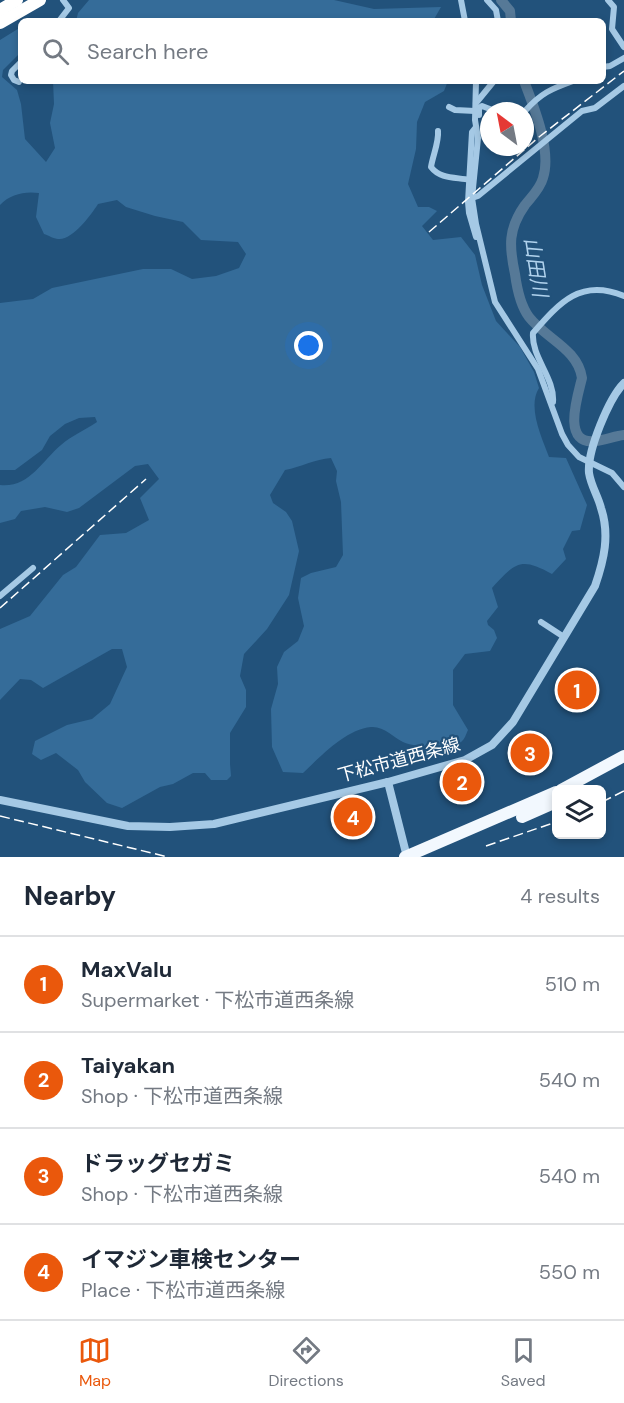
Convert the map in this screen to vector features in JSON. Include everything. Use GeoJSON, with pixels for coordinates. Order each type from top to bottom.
{"type":"FeatureCollection","features":[{"type":"Feature","properties":{"kind":"highway"},"geometry":{"type":"LineString","coordinates":[[0,9],[17,0]]}},
{"type":"Feature","properties":{"kind":"highway"},"geometry":{"type":"LineString","coordinates":[[0,23],[40,0]]}},
{"type":"Feature","properties":{"kind":"highway"},"geometry":{"type":"LineString","coordinates":[[569,785],[624,756]]}},
{"type":"Feature","properties":{"kind":"highway"},"geometry":{"type":"LineString","coordinates":[[587,785],[624,765]]}},
{"type":"Feature","properties":{"kind":"highway"},"geometry":{"type":"LineString","coordinates":[[406,857],[552,794]]}},
{"type":"Feature","properties":{"kind":"highway"},"geometry":{"type":"LineString","coordinates":[[427,857],[552,804]]}},
{"type":"Feature","properties":{"kind":"street"},"geometry":{"type":"LineString","coordinates":[[61,18],[69,8],[63,0]]}},
{"type":"Feature","properties":{"kind":"street"},"geometry":{"type":"LineString","coordinates":[[461,0],[464,18]]}},
{"type":"Feature","properties":{"kind":"street"},"geometry":{"type":"LineString","coordinates":[[487,0],[496,10],[497,18]]}},
{"type":"Feature","properties":{"kind":"street"},"geometry":{"type":"LineString","coordinates":[[608,0],[614,7],[612,29],[624,47]]}},
{"type":"Feature","properties":{"kind":"street"},"geometry":{"type":"LineString","coordinates":[[606,67],[623,61]]}},
{"type":"Feature","properties":{"kind":"street"},"geometry":{"type":"LineString","coordinates":[[18,65],[11,75],[18,82]]}},
{"type":"Feature","properties":{"kind":"street"},"geometry":{"type":"LineString","coordinates":[[476,84],[478,138],[472,198],[495,302],[535,362],[568,445],[575,454],[589,463],[612,473],[624,487]]}},
{"type":"Feature","properties":{"kind":"street"},"geometry":{"type":"LineString","coordinates":[[475,107],[492,84]]}},
{"type":"Feature","properties":{"kind":"street"},"geometry":{"type":"LineString","coordinates":[[533,102],[550,89],[564,84]]}},
{"type":"Feature","properties":{"kind":"street"},"geometry":{"type":"LineString","coordinates":[[472,198],[478,196],[582,111],[595,108],[624,86]]}},
{"type":"Feature","properties":{"kind":"street"},"geometry":{"type":"LineString","coordinates":[[449,108],[475,107]]}},
{"type":"Feature","properties":{"kind":"street"},"geometry":{"type":"LineString","coordinates":[[480,108],[479,125],[472,132],[469,213],[476,236],[482,246]]}},
{"type":"Feature","properties":{"kind":"street"},"geometry":{"type":"LineString","coordinates":[[438,131],[439,140],[433,149],[431,167],[436,174],[442,176],[470,180]]}},
{"type":"Feature","properties":{"kind":"street"},"geometry":{"type":"LineString","coordinates":[[552,405],[552,392],[532,344],[532,333],[564,302],[582,291],[609,290],[624,296]]}},
{"type":"Feature","properties":{"kind":"street"},"geometry":{"type":"LineString","coordinates":[[589,463],[611,401],[624,383]]}},
{"type":"Feature","properties":{"kind":"street","name":"下松市道西条線"},"geometry":{"type":"LineString","coordinates":[[0,800],[128,826],[194,826],[237,819],[388,782],[465,760],[492,745],[513,722],[595,586],[605,551],[605,524],[602,508],[591,481],[589,463]]}},
{"type":"Feature","properties":{"kind":"street"},"geometry":{"type":"LineString","coordinates":[[0,596],[33,568]]}},
{"type":"Feature","properties":{"kind":"street"},"geometry":{"type":"LineString","coordinates":[[541,622],[564,637]]}},
{"type":"Feature","properties":{"kind":"street"},"geometry":{"type":"LineString","coordinates":[[388,782],[406,857]]}},
{"type":"Feature","properties":{"kind":"shaded area"},"geometry":{"type":"Polygon","coordinates":[[[89,0],[334,0],[374,9],[441,7],[435,18],[77,18],[89,0]]]}},
{"type":"Feature","properties":{"kind":"shaded area"},"geometry":{"type":"Polygon","coordinates":[[[18,29],[18,55],[3,70],[2,77],[17,90],[25,139],[46,162],[55,148],[50,123],[54,104],[53,84],[447,84],[444,91],[425,102],[417,122],[416,149],[408,184],[418,207],[429,207],[437,211],[422,226],[433,240],[461,237],[475,255],[482,285],[496,321],[520,347],[534,372],[539,388],[535,413],[549,457],[566,458],[587,505],[580,530],[572,531],[563,549],[566,559],[552,574],[532,565],[519,565],[492,588],[498,607],[487,621],[497,638],[490,651],[465,654],[453,670],[453,705],[468,730],[461,742],[441,747],[416,746],[403,742],[380,728],[371,727],[343,738],[303,773],[283,772],[272,747],[271,709],[278,684],[277,667],[284,652],[298,641],[304,626],[298,598],[301,578],[336,567],[343,555],[341,502],[336,481],[337,471],[331,458],[285,470],[270,495],[273,503],[286,512],[292,521],[299,551],[289,595],[267,629],[244,654],[240,676],[246,690],[246,707],[230,733],[231,776],[227,780],[211,780],[205,773],[193,773],[173,784],[160,787],[122,808],[107,803],[85,782],[78,770],[56,753],[41,760],[32,754],[35,741],[67,725],[92,719],[110,704],[127,667],[122,649],[112,649],[43,688],[31,680],[20,679],[0,700],[0,629],[30,616],[63,575],[76,567],[100,535],[126,533],[149,520],[140,498],[159,479],[148,464],[135,466],[79,508],[67,512],[45,507],[21,511],[15,519],[0,523],[0,485],[10,485],[27,478],[65,442],[97,422],[95,417],[79,418],[65,424],[50,436],[42,450],[15,470],[0,470],[0,303],[33,299],[52,288],[143,269],[171,269],[192,279],[216,276],[239,268],[246,254],[238,242],[201,240],[183,222],[126,207],[117,200],[98,204],[75,232],[63,239],[44,234],[36,217],[39,193],[18,194],[8,198],[0,205],[0,40],[18,29]]]}},
{"type":"Feature","properties":{"kind":"waterway","name":"山田川"},"geometry":{"type":"LineString","coordinates":[[501,0],[510,11],[511,18]]}},
{"type":"Feature","properties":{"kind":"waterway","name":"山田川"},"geometry":{"type":"LineString","coordinates":[[525,84],[541,129],[545,167],[540,186],[519,214],[511,238],[519,297],[529,317],[568,351],[579,368],[582,378],[574,417],[578,435],[585,440],[595,441],[624,435]]}},
{"type":"Feature","properties":{"kind":"railway"},"geometry":{"type":"LineString","coordinates":[[429,232],[539,137],[624,71]]}},
{"type":"Feature","properties":{"kind":"railway"},"geometry":{"type":"LineString","coordinates":[[0,608],[146,479]]}},
{"type":"Feature","properties":{"kind":"railway"},"geometry":{"type":"LineString","coordinates":[[606,800],[624,791]]}},
{"type":"Feature","properties":{"kind":"railway"},"geometry":{"type":"LineString","coordinates":[[0,816],[168,857]]}},
{"type":"Feature","properties":{"kind":"railway"},"geometry":{"type":"LineString","coordinates":[[486,846],[552,823]]}},
{"type":"Feature","properties":{"kind":"place","name":"MaxValu"},"geometry":{"type":"Point","coordinates":[577,690]}},
{"type":"Feature","properties":{"kind":"place","name":"ドラッグセガミ"},"geometry":{"type":"Point","coordinates":[530,753]}},
{"type":"Feature","properties":{"kind":"place","name":"Taiyakan"},"geometry":{"type":"Point","coordinates":[462,782]}},
{"type":"Feature","properties":{"kind":"place","name":"イマジン車検センター"},"geometry":{"type":"Point","coordinates":[353,817]}}]}
